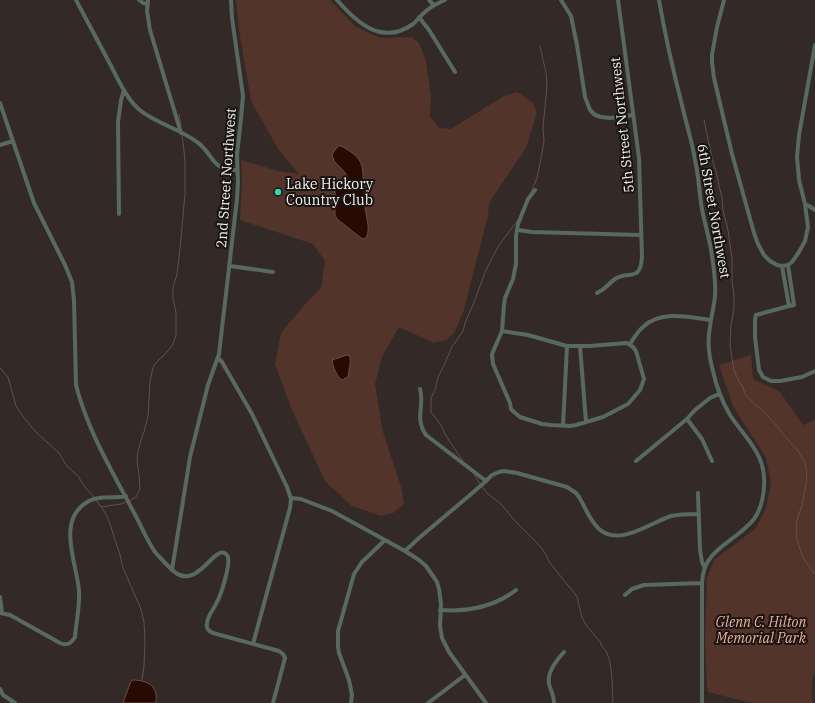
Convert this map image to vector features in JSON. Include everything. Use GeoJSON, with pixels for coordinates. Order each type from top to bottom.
{"type":"FeatureCollection","features":[{"type":"Feature","properties":{"kind":"street"},"geometry":{"type":"LineString","coordinates":[[76,0],[124,90],[134,104],[142,112],[156,121],[192,138],[201,145],[213,161],[220,167],[227,170],[237,170]]}},
{"type":"Feature","properties":{"kind":"street"},"geometry":{"type":"LineString","coordinates":[[139,0],[143,3],[148,2],[150,30],[181,133]]}},
{"type":"Feature","properties":{"kind":"street","name":"2nd Street Northwest"},"geometry":{"type":"LineString","coordinates":[[172,570],[190,457],[208,385],[220,351],[237,199],[237,156],[243,96],[232,18],[231,0]]}},
{"type":"Feature","properties":{"kind":"street"},"geometry":{"type":"LineString","coordinates":[[337,0],[364,26],[385,33],[395,33],[403,29],[419,18],[426,10],[445,0]]}},
{"type":"Feature","properties":{"kind":"street"},"geometry":{"type":"LineString","coordinates":[[429,0],[434,5]]}},
{"type":"Feature","properties":{"kind":"street"},"geometry":{"type":"LineString","coordinates":[[561,0],[571,16],[585,97],[590,110],[595,115],[601,117],[610,118],[633,116]]}},
{"type":"Feature","properties":{"kind":"street","name":"5th Street Northwest"},"geometry":{"type":"LineString","coordinates":[[597,293],[604,290],[615,279],[635,274],[642,265],[639,158],[618,0]]}},
{"type":"Feature","properties":{"kind":"street","name":"6th Street Northwest"},"geometry":{"type":"LineString","coordinates":[[659,0],[675,77],[696,160],[702,208],[712,256],[715,287],[714,306],[708,337],[713,372],[720,394],[729,413],[757,453],[762,464],[763,471],[764,489],[760,506],[754,518],[744,529],[714,553],[708,561],[703,574],[702,703]]}},
{"type":"Feature","properties":{"kind":"street"},"geometry":{"type":"LineString","coordinates":[[724,0],[712,55],[714,78],[732,154],[758,244],[764,255],[770,261],[782,266],[788,265],[792,262],[799,252],[807,235],[808,226],[805,204],[799,180],[797,157],[799,135],[815,45]]}},
{"type":"Feature","properties":{"kind":"street"},"geometry":{"type":"LineString","coordinates":[[419,18],[429,30],[455,72]]}},
{"type":"Feature","properties":{"kind":"street"},"geometry":{"type":"LineString","coordinates":[[119,214],[118,122],[124,90]]}},
{"type":"Feature","properties":{"kind":"street"},"geometry":{"type":"LineString","coordinates":[[0,103],[34,202],[72,282],[74,300],[75,380],[78,395],[99,447],[155,552],[172,570],[180,576],[191,576],[199,572],[218,554],[227,554],[229,561],[220,597],[207,620],[207,627],[209,631],[213,633],[279,651],[283,654],[285,658],[273,703]]}},
{"type":"Feature","properties":{"kind":"street"},"geometry":{"type":"LineString","coordinates":[[0,145],[13,141]]}},
{"type":"Feature","properties":{"kind":"street"},"geometry":{"type":"LineString","coordinates":[[502,331],[528,335],[567,346],[630,344],[636,350],[644,379],[640,390],[628,404],[603,417],[576,425],[563,426],[542,424],[520,417],[514,412],[492,359],[502,331],[505,298],[513,279],[515,269],[518,224],[528,199],[535,190]]}},
{"type":"Feature","properties":{"kind":"street"},"geometry":{"type":"LineString","coordinates":[[805,204],[815,210]]}},
{"type":"Feature","properties":{"kind":"street"},"geometry":{"type":"LineString","coordinates":[[518,230],[532,232],[641,235]]}},
{"type":"Feature","properties":{"kind":"street"},"geometry":{"type":"LineString","coordinates":[[788,265],[794,305],[756,315],[755,337],[759,370],[763,377],[771,381],[802,377],[815,371]]}},
{"type":"Feature","properties":{"kind":"street"},"geometry":{"type":"LineString","coordinates":[[230,266],[273,272]]}},
{"type":"Feature","properties":{"kind":"street"},"geometry":{"type":"LineString","coordinates":[[782,266],[789,306]]}},
{"type":"Feature","properties":{"kind":"street"},"geometry":{"type":"LineString","coordinates":[[630,344],[643,326],[654,319],[683,316],[711,320]]}},
{"type":"Feature","properties":{"kind":"street"},"geometry":{"type":"LineString","coordinates":[[563,426],[567,346]]}},
{"type":"Feature","properties":{"kind":"street"},"geometry":{"type":"LineString","coordinates":[[580,346],[586,422]]}},
{"type":"Feature","properties":{"kind":"street"},"geometry":{"type":"LineString","coordinates":[[218,358],[222,362],[252,414],[291,498],[290,508],[253,644]]}},
{"type":"Feature","properties":{"kind":"street"},"geometry":{"type":"LineString","coordinates":[[420,389],[422,399],[420,416],[422,428],[426,435],[486,481]]}},
{"type":"Feature","properties":{"kind":"street"},"geometry":{"type":"LineString","coordinates":[[636,461],[687,419],[705,401],[720,394]]}},
{"type":"Feature","properties":{"kind":"street"},"geometry":{"type":"LineString","coordinates":[[687,419],[702,439],[712,461]]}},
{"type":"Feature","properties":{"kind":"street"},"geometry":{"type":"LineString","coordinates":[[406,551],[419,538],[486,481],[496,473],[504,471],[517,473],[567,487],[576,493],[596,526],[602,531],[611,535],[624,535],[672,516],[699,514]]}},
{"type":"Feature","properties":{"kind":"street"},"geometry":{"type":"LineString","coordinates":[[698,493],[700,550],[702,562],[705,568]]}},
{"type":"Feature","properties":{"kind":"street"},"geometry":{"type":"LineString","coordinates":[[0,597],[1,613],[16,619],[60,643],[67,645],[70,643],[75,637],[79,592],[70,541],[70,528],[73,519],[81,506],[92,500],[100,497],[126,496]]}},
{"type":"Feature","properties":{"kind":"street"},"geometry":{"type":"LineString","coordinates":[[291,498],[301,499],[332,511],[406,551],[423,563],[432,573],[439,589],[441,604],[440,626],[442,638],[449,652],[486,703]]}},
{"type":"Feature","properties":{"kind":"street"},"geometry":{"type":"LineString","coordinates":[[351,703],[352,696],[349,680],[339,653],[338,632],[356,571],[362,562],[386,540]]}},
{"type":"Feature","properties":{"kind":"street"},"geometry":{"type":"LineString","coordinates":[[625,595],[632,589],[644,585],[702,583]]}},
{"type":"Feature","properties":{"kind":"street"},"geometry":{"type":"LineString","coordinates":[[440,610],[463,611],[484,607],[503,599],[516,590]]}},
{"type":"Feature","properties":{"kind":"street"},"geometry":{"type":"LineString","coordinates":[[554,703],[550,684],[550,674],[558,659],[564,652]]}},
{"type":"Feature","properties":{"kind":"street"},"geometry":{"type":"LineString","coordinates":[[428,703],[465,675]]}},
{"type":"Feature","properties":{"kind":"street"},"geometry":{"type":"LineString","coordinates":[[0,689],[3,695],[15,703]]}},
{"type":"Feature","properties":{"kind":"green space","name":"Lake Hickory Country Club"},"geometry":{"type":"Polygon","coordinates":[[[236,0],[330,0],[355,26],[380,38],[411,37],[419,43],[426,61],[431,98],[430,117],[439,128],[451,129],[504,96],[517,92],[532,102],[537,112],[526,148],[489,203],[488,216],[463,313],[454,333],[446,340],[434,343],[399,327],[382,357],[375,384],[383,432],[402,490],[404,504],[393,513],[381,516],[352,506],[325,481],[291,408],[275,364],[281,333],[321,288],[325,261],[313,244],[240,220],[242,182],[241,160],[278,171],[299,174],[278,149],[251,101],[239,30],[236,0]]]}},
{"type":"Feature","properties":{"kind":"green space","name":"Glenn C. Hilton Memorial Park"},"geometry":{"type":"Polygon","coordinates":[[[751,355],[753,379],[780,392],[803,425],[815,420],[815,671],[812,687],[813,703],[752,703],[708,692],[705,639],[707,578],[714,560],[756,528],[766,508],[771,483],[766,458],[733,406],[719,365],[751,355]]]}},
{"type":"Feature","properties":{"kind":"shaded area"},"geometry":{"type":"Polygon","coordinates":[[[338,146],[341,146],[354,154],[361,162],[368,227],[366,238],[364,239],[337,219],[335,215],[335,190],[347,185],[348,181],[347,175],[335,162],[332,156],[338,146]]]}},
{"type":"Feature","properties":{"kind":"shaded area"},"geometry":{"type":"Polygon","coordinates":[[[347,355],[350,356],[348,377],[342,380],[338,377],[332,360],[347,355]]]}},
{"type":"Feature","properties":{"kind":"shaded area"},"geometry":{"type":"Polygon","coordinates":[[[131,681],[145,682],[153,687],[156,692],[156,703],[123,703],[131,681]]]}},
{"type":"Feature","properties":{"kind":"waterway"},"geometry":{"type":"LineString","coordinates":[[531,192],[537,178],[544,141],[543,128],[547,86],[546,73],[540,46]]}},
{"type":"Feature","properties":{"kind":"waterway"},"geometry":{"type":"LineString","coordinates":[[179,114],[181,127]]}},
{"type":"Feature","properties":{"kind":"waterway"},"geometry":{"type":"LineString","coordinates":[[704,120],[722,197],[732,259],[734,309],[731,325],[730,345],[734,370],[746,396],[776,425],[798,451],[805,462],[807,476],[802,505],[797,520],[797,540],[803,558],[815,574]]}},
{"type":"Feature","properties":{"kind":"waterway"},"geometry":{"type":"LineString","coordinates":[[129,501],[136,497],[140,489],[137,461],[138,451],[148,416],[150,381],[153,368],[169,350],[176,335],[176,312],[173,298],[173,287],[177,274],[185,194],[185,160],[182,134]]}},
{"type":"Feature","properties":{"kind":"waterway"},"geometry":{"type":"LineString","coordinates":[[463,461],[446,436],[441,425],[431,412],[431,398],[436,388],[438,377],[452,347],[463,331],[486,270],[499,245],[518,220]]}},
{"type":"Feature","properties":{"kind":"waterway"},"geometry":{"type":"LineString","coordinates":[[0,368],[8,377],[16,406],[24,418],[36,432],[59,453],[66,465],[78,476],[84,486],[94,497]]}},
{"type":"Feature","properties":{"kind":"waterway"},"geometry":{"type":"LineString","coordinates":[[474,474],[480,484]]}},
{"type":"Feature","properties":{"kind":"waterway"},"geometry":{"type":"LineString","coordinates":[[481,486],[488,494],[500,503],[516,522],[540,546],[550,563],[577,597],[582,617],[586,625],[607,653],[611,671],[613,703]]}},
{"type":"Feature","properties":{"kind":"waterway"},"geometry":{"type":"LineString","coordinates":[[96,500],[108,518],[123,568],[141,609],[144,622],[145,641],[142,680]]}},
{"type":"Feature","properties":{"kind":"waterway"},"geometry":{"type":"LineString","coordinates":[[101,507],[126,502]]}},
{"type":"Feature","properties":{"kind":"place","name":"Lake Hickory Country Club"},"geometry":{"type":"Point","coordinates":[278,192]}}]}
